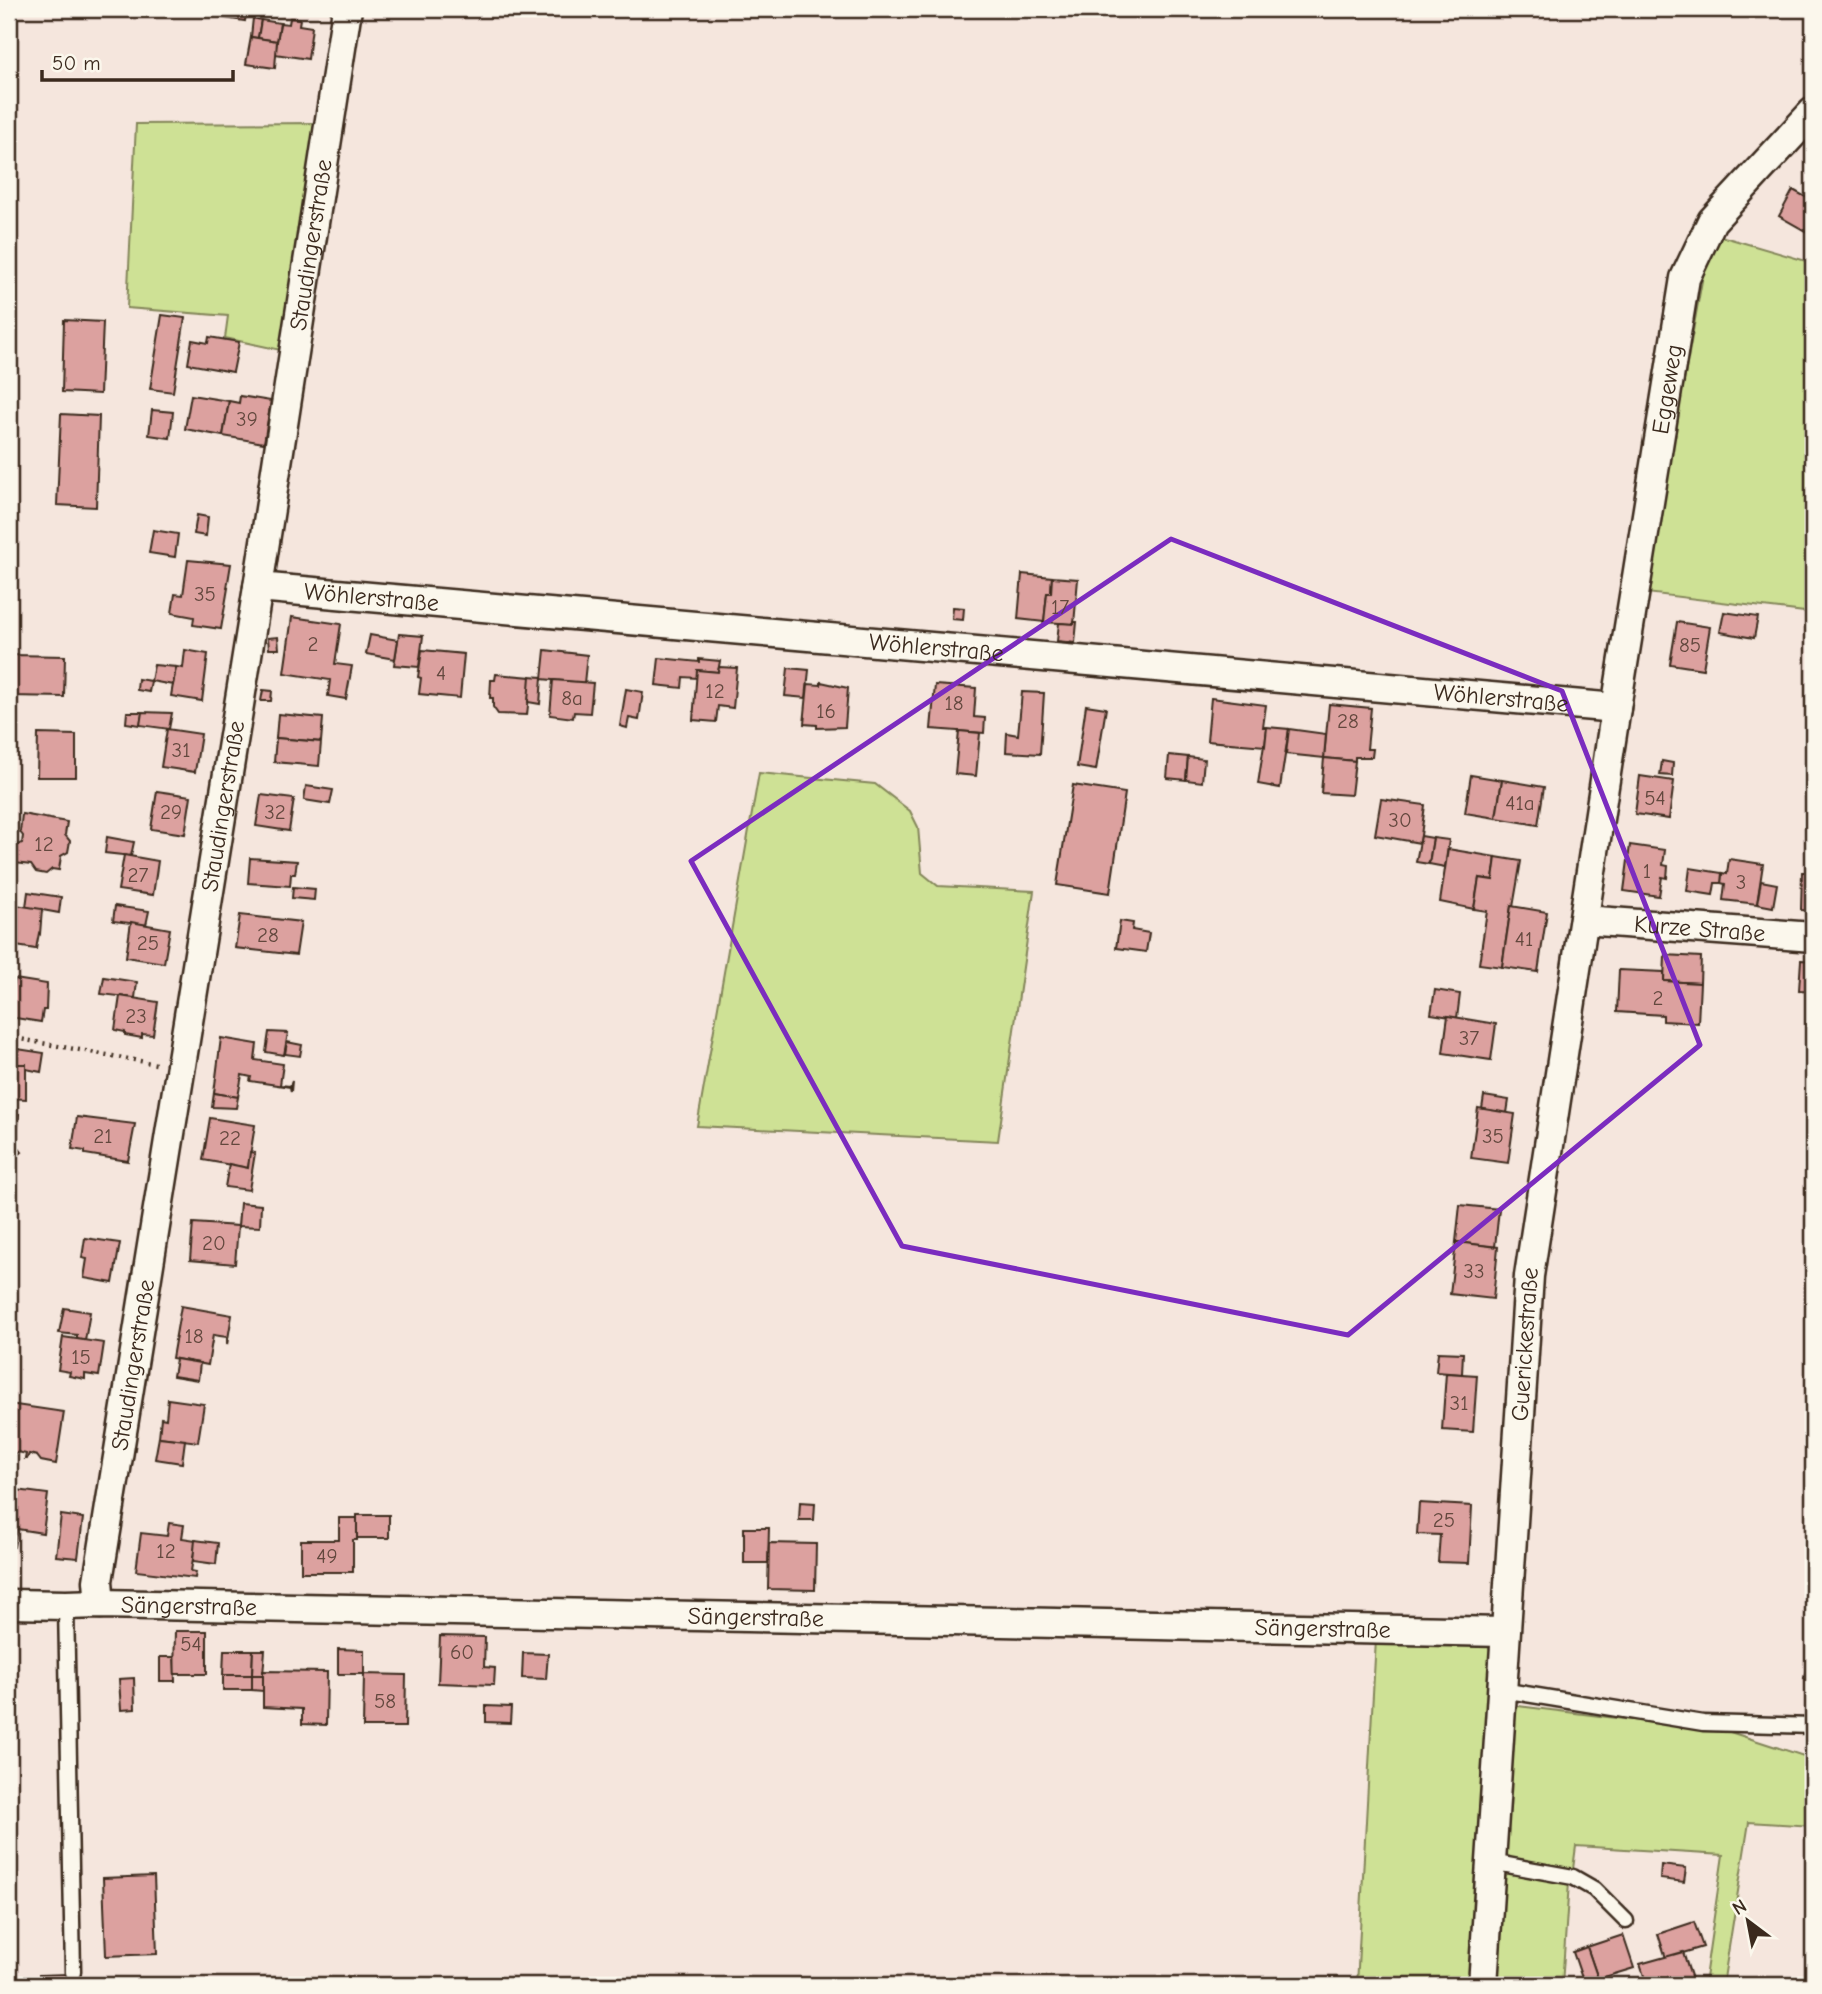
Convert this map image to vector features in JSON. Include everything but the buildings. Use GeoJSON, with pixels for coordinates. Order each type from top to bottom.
{"type":"FeatureCollection","features":[{"type":"Feature","properties":{"kind":"street","name":"Staudingerstraße"},"geometry":{"type":"LineString","coordinates":[[100,1604],[98,1581],[258,587],[347,9]]}},
{"type":"Feature","properties":{"kind":"street","name":"Eggeweg"},"geometry":{"type":"LineString","coordinates":[[1616,708],[1685,278],[1713,221],[1813,112]]}},
{"type":"Feature","properties":{"kind":"street","name":"Wöhlerstraße"},"geometry":{"type":"LineString","coordinates":[[258,587],[1616,708]]}},
{"type":"Feature","properties":{"kind":"street","name":"Guerickestraße"},"geometry":{"type":"LineString","coordinates":[[1483,1985],[1529,1276],[1616,708]]}},
{"type":"Feature","properties":{"kind":"street","name":"Kurze Straße"},"geometry":{"type":"LineString","coordinates":[[1584,920],[1813,937]]}},
{"type":"Feature","properties":{"kind":"street","name":"Sängerstraße"},"geometry":{"type":"LineString","coordinates":[[9,1604],[1504,1632]]}},
{"type":"Feature","properties":{"kind":"lane"},"geometry":{"type":"LineString","coordinates":[[66,1605],[73,1972]]}},
{"type":"Feature","properties":{"kind":"lane"},"geometry":{"type":"LineString","coordinates":[[1502,1690],[1703,1723],[1813,1726]]}},
{"type":"Feature","properties":{"kind":"lane"},"geometry":{"type":"LineString","coordinates":[[1490,1863],[1573,1877],[1594,1889],[1626,1922]]}},
{"type":"Feature","properties":{"kind":"path"},"geometry":{"type":"LineString","coordinates":[[9,1037],[181,1069]]}},
{"type":"Feature","properties":{"kind":"highlighted area"},"geometry":{"type":"Polygon","coordinates":[[[1171,539],[1562,691],[1700,1045],[1348,1335],[902,1246],[691,861],[1171,539]]]}},
{"type":"Feature","properties":{"kind":"green space"},"geometry":{"type":"Polygon","coordinates":[[[316,123],[281,350],[225,338],[228,316],[127,308],[136,124],[316,123]]]}},
{"type":"Feature","properties":{"kind":"green space"},"geometry":{"type":"Polygon","coordinates":[[[1717,235],[1813,263],[1813,613],[1646,593],[1703,275],[1717,235]]]}},
{"type":"Feature","properties":{"kind":"green space"},"geometry":{"type":"Polygon","coordinates":[[[759,773],[875,784],[910,811],[918,827],[922,873],[938,886],[1034,891],[998,1141],[697,1126],[759,773]]]}},
{"type":"Feature","properties":{"kind":"green space"},"geometry":{"type":"Polygon","coordinates":[[[1376,1639],[1492,1644],[1479,1985],[1357,1985],[1376,1639]]]}},
{"type":"Feature","properties":{"kind":"green space"},"geometry":{"type":"Polygon","coordinates":[[[1518,1706],[1730,1732],[1813,1759],[1813,1826],[1749,1822],[1723,1985],[1704,1985],[1723,1855],[1576,1846],[1573,1869],[1514,1859],[1502,1852],[1511,1724],[1518,1706]]]}},
{"type":"Feature","properties":{"kind":"green space"},"geometry":{"type":"Polygon","coordinates":[[[1509,1872],[1569,1882],[1562,1985],[1495,1985],[1501,1879],[1509,1872]]]}}]}
